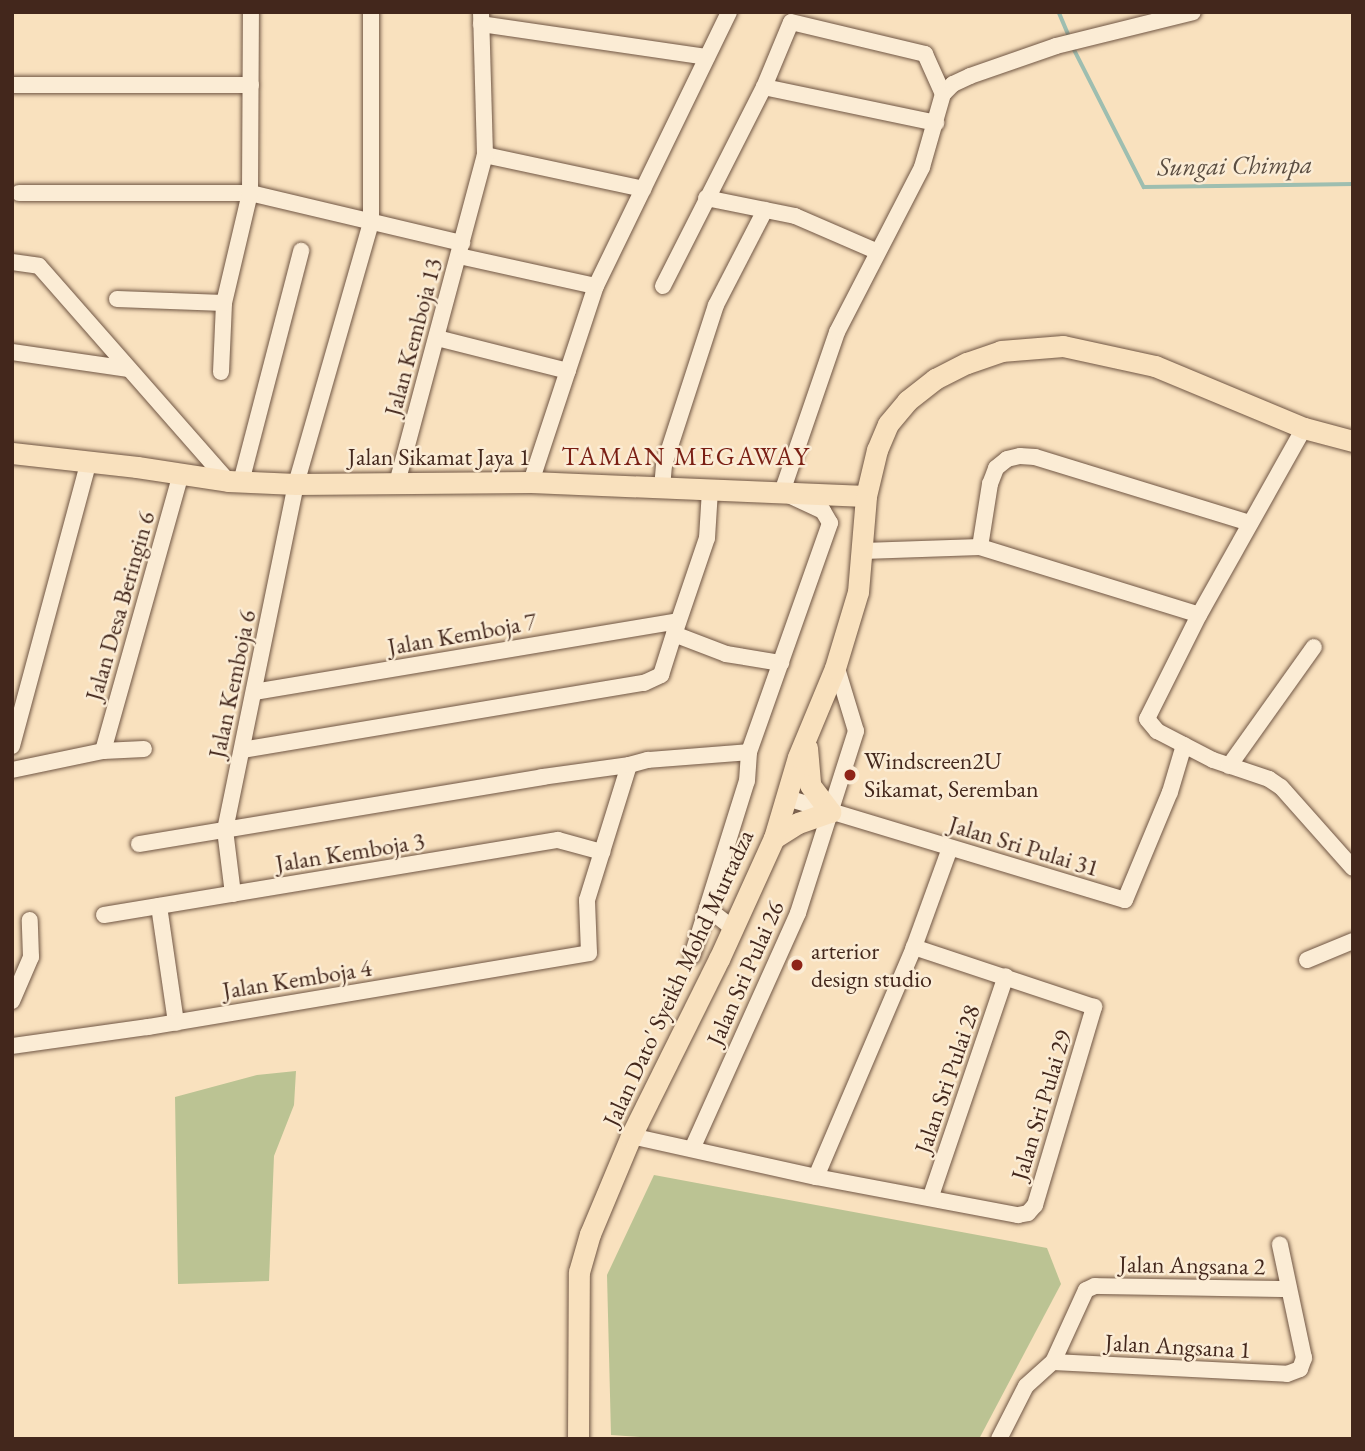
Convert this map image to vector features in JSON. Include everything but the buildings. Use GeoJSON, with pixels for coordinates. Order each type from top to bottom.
{"type":"FeatureCollection","features":[{"type":"Feature","properties":{"kind":"main road","name":"Jalan Dato' Syeikh Mohd Murtadza"},"geometry":{"type":"LineString","coordinates":[[578,1439],[579,1272],[590,1234],[631,1136],[734,929],[774,838],[807,738],[836,665],[858,592],[866,496],[877,450],[888,424],[907,401],[935,379],[1001,351],[1063,346],[1155,366],[1304,428],[1353,441]]}},
{"type":"Feature","properties":{"kind":"main road"},"geometry":{"type":"LineString","coordinates":[[813,494],[836,490],[846,484],[877,450]]}},
{"type":"Feature","properties":{"kind":"main road","name":"Jalan Sikamat Jaya 1"},"geometry":{"type":"LineString","coordinates":[[12,453],[235,482],[531,482],[866,496]]}},
{"type":"Feature","properties":{"kind":"main road"},"geometry":{"type":"LineString","coordinates":[[813,494],[851,511],[863,547]]}},
{"type":"Feature","properties":{"kind":"main road"},"geometry":{"type":"LineString","coordinates":[[774,838],[807,818],[830,812],[810,785],[807,738]]}},
{"type":"Feature","properties":{"kind":"street"},"geometry":{"type":"LineString","coordinates":[[221,372],[224,303],[250,193],[251,12]]}},
{"type":"Feature","properties":{"kind":"street","name":"Jalan Kemboja 6"},"geometry":{"type":"LineString","coordinates":[[233,894],[225,830],[296,484],[371,223],[371,12]]}},
{"type":"Feature","properties":{"kind":"street"},"geometry":{"type":"LineString","coordinates":[[531,482],[596,286],[729,12]]}},
{"type":"Feature","properties":{"kind":"street"},"geometry":{"type":"LineString","coordinates":[[692,956],[747,781],[749,752],[830,523],[823,511],[782,492],[837,332],[922,167],[943,94],[953,84],[970,76],[1056,46],[1193,12]]}},
{"type":"Feature","properties":{"kind":"street"},"geometry":{"type":"LineString","coordinates":[[481,18],[707,57]]}},
{"type":"Feature","properties":{"kind":"street","name":"Jalan Kemboja 13"},"geometry":{"type":"LineString","coordinates":[[397,483],[485,155],[481,18]]}},
{"type":"Feature","properties":{"kind":"street"},"geometry":{"type":"LineString","coordinates":[[663,286],[764,88],[791,22],[925,54],[943,94]]}},
{"type":"Feature","properties":{"kind":"street"},"geometry":{"type":"LineString","coordinates":[[12,85],[251,85]]}},
{"type":"Feature","properties":{"kind":"street"},"geometry":{"type":"LineString","coordinates":[[764,88],[936,124]]}},
{"type":"Feature","properties":{"kind":"street"},"geometry":{"type":"LineString","coordinates":[[485,155],[643,189]]}},
{"type":"Feature","properties":{"kind":"street"},"geometry":{"type":"LineString","coordinates":[[19,193],[250,193],[371,223],[596,286]]}},
{"type":"Feature","properties":{"kind":"street"},"geometry":{"type":"LineString","coordinates":[[706,198],[795,216],[878,252]]}},
{"type":"Feature","properties":{"kind":"street"},"geometry":{"type":"LineString","coordinates":[[662,488],[664,465],[716,304],[765,210]]}},
{"type":"Feature","properties":{"kind":"street"},"geometry":{"type":"LineString","coordinates":[[235,482],[301,251]]}},
{"type":"Feature","properties":{"kind":"street"},"geometry":{"type":"LineString","coordinates":[[12,262],[39,266],[129,369],[235,482]]}},
{"type":"Feature","properties":{"kind":"street"},"geometry":{"type":"LineString","coordinates":[[117,299],[224,303]]}},
{"type":"Feature","properties":{"kind":"street"},"geometry":{"type":"LineString","coordinates":[[437,338],[568,371]]}},
{"type":"Feature","properties":{"kind":"street"},"geometry":{"type":"LineString","coordinates":[[12,352],[129,369]]}},
{"type":"Feature","properties":{"kind":"street"},"geometry":{"type":"LineString","coordinates":[[1304,428],[1199,615],[1147,719],[1150,726],[1184,745],[1229,766],[1269,779],[1281,787],[1353,868]]}},
{"type":"Feature","properties":{"kind":"street"},"geometry":{"type":"LineString","coordinates":[[981,547],[990,484],[996,468],[1007,459],[1020,456],[1035,457],[1250,523]]}},
{"type":"Feature","properties":{"kind":"street"},"geometry":{"type":"LineString","coordinates":[[12,746],[89,461]]}},
{"type":"Feature","properties":{"kind":"street","name":"Jalan Desa Beringin 6"},"geometry":{"type":"LineString","coordinates":[[103,751],[181,474]]}},
{"type":"Feature","properties":{"kind":"street"},"geometry":{"type":"LineString","coordinates":[[242,750],[644,683],[661,675],[707,538],[710,490]]}},
{"type":"Feature","properties":{"kind":"street"},"geometry":{"type":"LineString","coordinates":[[863,547],[981,547],[1199,615]]}},
{"type":"Feature","properties":{"kind":"street"},"geometry":{"type":"LineString","coordinates":[[676,627],[726,654],[781,663]]}},
{"type":"Feature","properties":{"kind":"street","name":"Jalan Kemboja 7"},"geometry":{"type":"LineString","coordinates":[[254,692],[676,627]]}},
{"type":"Feature","properties":{"kind":"street"},"geometry":{"type":"LineString","coordinates":[[1229,766],[1314,647]]}},
{"type":"Feature","properties":{"kind":"street","name":"Jalan Sri Pulai 26"},"geometry":{"type":"LineString","coordinates":[[692,1149],[798,912],[856,731],[836,665]]}},
{"type":"Feature","properties":{"kind":"street","name":"Jalan Sri Pulai 31"},"geometry":{"type":"LineString","coordinates":[[787,798],[1125,900],[1170,792],[1184,745]]}},
{"type":"Feature","properties":{"kind":"street"},"geometry":{"type":"LineString","coordinates":[[12,770],[103,751],[144,749]]}},
{"type":"Feature","properties":{"kind":"street"},"geometry":{"type":"LineString","coordinates":[[139,844],[648,760],[749,752]]}},
{"type":"Feature","properties":{"kind":"street"},"geometry":{"type":"LineString","coordinates":[[602,852],[629,765]]}},
{"type":"Feature","properties":{"kind":"street","name":"Jalan Kemboja 3"},"geometry":{"type":"LineString","coordinates":[[104,915],[558,840],[602,852]]}},
{"type":"Feature","properties":{"kind":"street"},"geometry":{"type":"LineString","coordinates":[[816,1177],[914,947],[950,848]]}},
{"type":"Feature","properties":{"kind":"street","name":"Jalan Kemboja 4"},"geometry":{"type":"LineString","coordinates":[[12,1046],[176,1023],[589,953],[587,900],[602,852]]}},
{"type":"Feature","properties":{"kind":"street"},"geometry":{"type":"LineString","coordinates":[[159,906],[176,1023]]}},
{"type":"Feature","properties":{"kind":"street"},"geometry":{"type":"LineString","coordinates":[[707,908],[734,929]]}},
{"type":"Feature","properties":{"kind":"street"},"geometry":{"type":"LineString","coordinates":[[12,1001],[31,957],[30,920]]}},
{"type":"Feature","properties":{"kind":"street"},"geometry":{"type":"LineString","coordinates":[[1307,960],[1353,941]]}},
{"type":"Feature","properties":{"kind":"street"},"geometry":{"type":"LineString","coordinates":[[914,947],[1006,976]]}},
{"type":"Feature","properties":{"kind":"street","name":"Jalan Sri Pulai 29"},"geometry":{"type":"LineString","coordinates":[[931,1196],[1018,1215],[1028,1213],[1035,1205],[1094,1007],[1006,976]]}},
{"type":"Feature","properties":{"kind":"street","name":"Jalan Sri Pulai 28"},"geometry":{"type":"LineString","coordinates":[[931,1196],[1006,976]]}},
{"type":"Feature","properties":{"kind":"street"},"geometry":{"type":"LineString","coordinates":[[631,1136],[816,1177],[931,1196]]}},
{"type":"Feature","properties":{"kind":"street"},"geometry":{"type":"LineString","coordinates":[[1280,1245],[1288,1289]]}},
{"type":"Feature","properties":{"kind":"street","name":"Jalan Angsana 2"},"geometry":{"type":"LineString","coordinates":[[1054,1362],[1086,1290],[1095,1286],[1288,1289]]}},
{"type":"Feature","properties":{"kind":"street","name":"Jalan Angsana 1"},"geometry":{"type":"LineString","coordinates":[[1054,1362],[1287,1374],[1300,1369],[1304,1358],[1288,1289]]}},
{"type":"Feature","properties":{"kind":"street"},"geometry":{"type":"LineString","coordinates":[[999,1439],[1026,1386],[1054,1362]]}},
{"type":"Feature","properties":{"kind":"green space"},"geometry":{"type":"Polygon","coordinates":[[[296,1071],[294,1105],[274,1156],[269,1281],[178,1284],[175,1097],[257,1075],[296,1071]]]}},
{"type":"Feature","properties":{"kind":"green space"},"geometry":{"type":"Polygon","coordinates":[[[654,1175],[1047,1248],[1061,1284],[979,1439],[669,1439],[611,1435],[607,1275],[654,1175]]]}},
{"type":"Feature","properties":{"kind":"waterway","name":"Sungai Chimpa"},"geometry":{"type":"LineString","coordinates":[[1059,12],[1069,36]]}},
{"type":"Feature","properties":{"kind":"waterway","name":"Sungai Chimpa"},"geometry":{"type":"LineString","coordinates":[[1073,47],[1144,187],[1353,184]]}},
{"type":"Feature","properties":{"kind":"place","name":"Windscreen2U Sikamat, Seremban"},"geometry":{"type":"Point","coordinates":[850,775]}},
{"type":"Feature","properties":{"kind":"place","name":"arterior design studio"},"geometry":{"type":"Point","coordinates":[797,965]}},
{"type":"Feature","properties":{"kind":"district","name":"TAMAN MEGAWAY"},"geometry":{"type":"Point","coordinates":[686,457]}}]}
